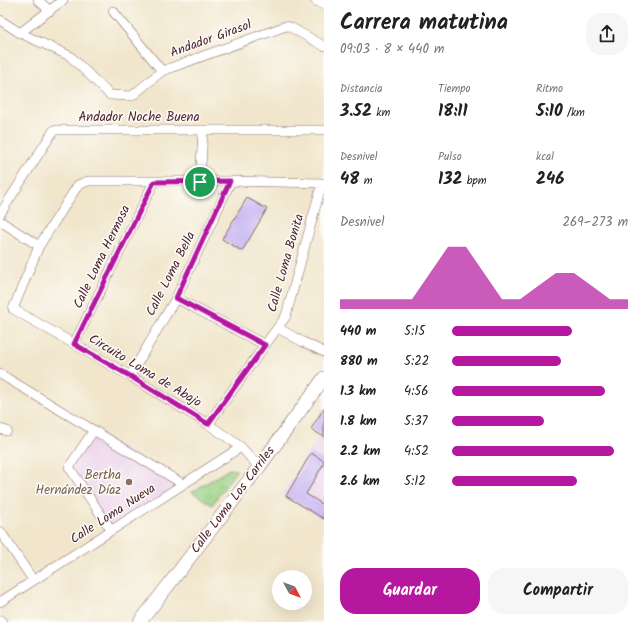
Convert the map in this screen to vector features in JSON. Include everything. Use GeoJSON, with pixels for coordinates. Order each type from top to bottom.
{"type":"FeatureCollection","features":[{"type":"Feature","properties":{"kind":"street"},"geometry":{"type":"LineString","coordinates":[[38,0],[50,11]]}},
{"type":"Feature","properties":{"kind":"street"},"geometry":{"type":"LineString","coordinates":[[0,20],[20,33],[63,0]]}},
{"type":"Feature","properties":{"kind":"street"},"geometry":{"type":"LineString","coordinates":[[315,0],[324,5]]}},
{"type":"Feature","properties":{"kind":"street"},"geometry":{"type":"LineString","coordinates":[[113,11],[162,71]]}},
{"type":"Feature","properties":{"kind":"street","name":"Andador Girasol"},"geometry":{"type":"LineString","coordinates":[[20,33],[70,56],[110,95],[132,96],[162,71],[286,26],[324,46]]}},
{"type":"Feature","properties":{"kind":"street","name":"Andador Noche Buena"},"geometry":{"type":"LineString","coordinates":[[0,214],[54,130],[324,130]]}},
{"type":"Feature","properties":{"kind":"street"},"geometry":{"type":"LineString","coordinates":[[200,182],[203,131]]}},
{"type":"Feature","properties":{"kind":"street","name":"Circuito Loma de Abajo"},"geometry":{"type":"LineString","coordinates":[[259,468],[241,447],[208,424],[130,376],[13,309],[39,246],[78,185],[88,181],[230,181],[323,183]]}},
{"type":"Feature","properties":{"kind":"street","name":"Calle Loma Bella"},"geometry":{"type":"LineString","coordinates":[[130,376],[176,298],[230,181]]}},
{"type":"Feature","properties":{"kind":"street","name":"Calle Loma Hermosa"},"geometry":{"type":"LineString","coordinates":[[74,344],[154,182]]}},
{"type":"Feature","properties":{"kind":"street","name":"Calle Loma Bonita"},"geometry":{"type":"LineString","coordinates":[[208,424],[286,316],[323,183]]}},
{"type":"Feature","properties":{"kind":"street"},"geometry":{"type":"LineString","coordinates":[[0,222],[39,246]]}},
{"type":"Feature","properties":{"kind":"street"},"geometry":{"type":"LineString","coordinates":[[176,298],[265,345]]}},
{"type":"Feature","properties":{"kind":"street"},"geometry":{"type":"LineString","coordinates":[[278,328],[324,352]]}},
{"type":"Feature","properties":{"kind":"street"},"geometry":{"type":"LineString","coordinates":[[0,374],[183,484]]}},
{"type":"Feature","properties":{"kind":"street","name":"Calle Loma Los Carriles"},"geometry":{"type":"LineString","coordinates":[[140,622],[259,468],[324,378]]}},
{"type":"Feature","properties":{"kind":"street"},"geometry":{"type":"LineString","coordinates":[[94,430],[70,467],[111,530]]}},
{"type":"Feature","properties":{"kind":"street","name":"Calle Loma Nueva"},"geometry":{"type":"LineString","coordinates":[[0,602],[241,447]]}},
{"type":"Feature","properties":{"kind":"street"},"geometry":{"type":"LineString","coordinates":[[0,532],[33,580]]}},
{"type":"Feature","properties":{"kind":"shaded area","name":"Bertha Hernández Díaz"},"geometry":{"type":"Polygon","coordinates":[[[94,430],[183,484],[111,530],[69,467],[94,430]]]}},
{"type":"Feature","properties":{"kind":"shaded area"},"geometry":{"type":"Polygon","coordinates":[[[319,436],[324,439],[324,519],[282,495],[319,436]]]}},
{"type":"Feature","properties":{"kind":"green space"},"geometry":{"type":"Polygon","coordinates":[[[229,469],[237,470],[212,505],[192,492],[229,469]]]}},
{"type":"Feature","properties":{"kind":"building"},"geometry":{"type":"Polygon","coordinates":[[[247,198],[267,209],[242,251],[222,239],[247,198]]]}},
{"type":"Feature","properties":{"kind":"building"},"geometry":{"type":"Polygon","coordinates":[[[324,408],[324,437],[311,429],[324,408]]]}},
{"type":"Feature","properties":{"kind":"building"},"geometry":{"type":"Polygon","coordinates":[[[311,453],[324,461],[324,463],[306,494],[324,505],[324,519],[286,496],[311,453]]]}},
{"type":"Feature","properties":{"kind":"place","name":"Bertha Hernández Díaz"},"geometry":{"type":"Point","coordinates":[129,482]}},
{"type":"Feature","properties":{"kind":"route"},"geometry":{"type":"LineString","coordinates":[[230,181],[176,298],[265,345],[208,424],[130,376],[74,344],[154,182],[200,182],[230,181]]}}]}
